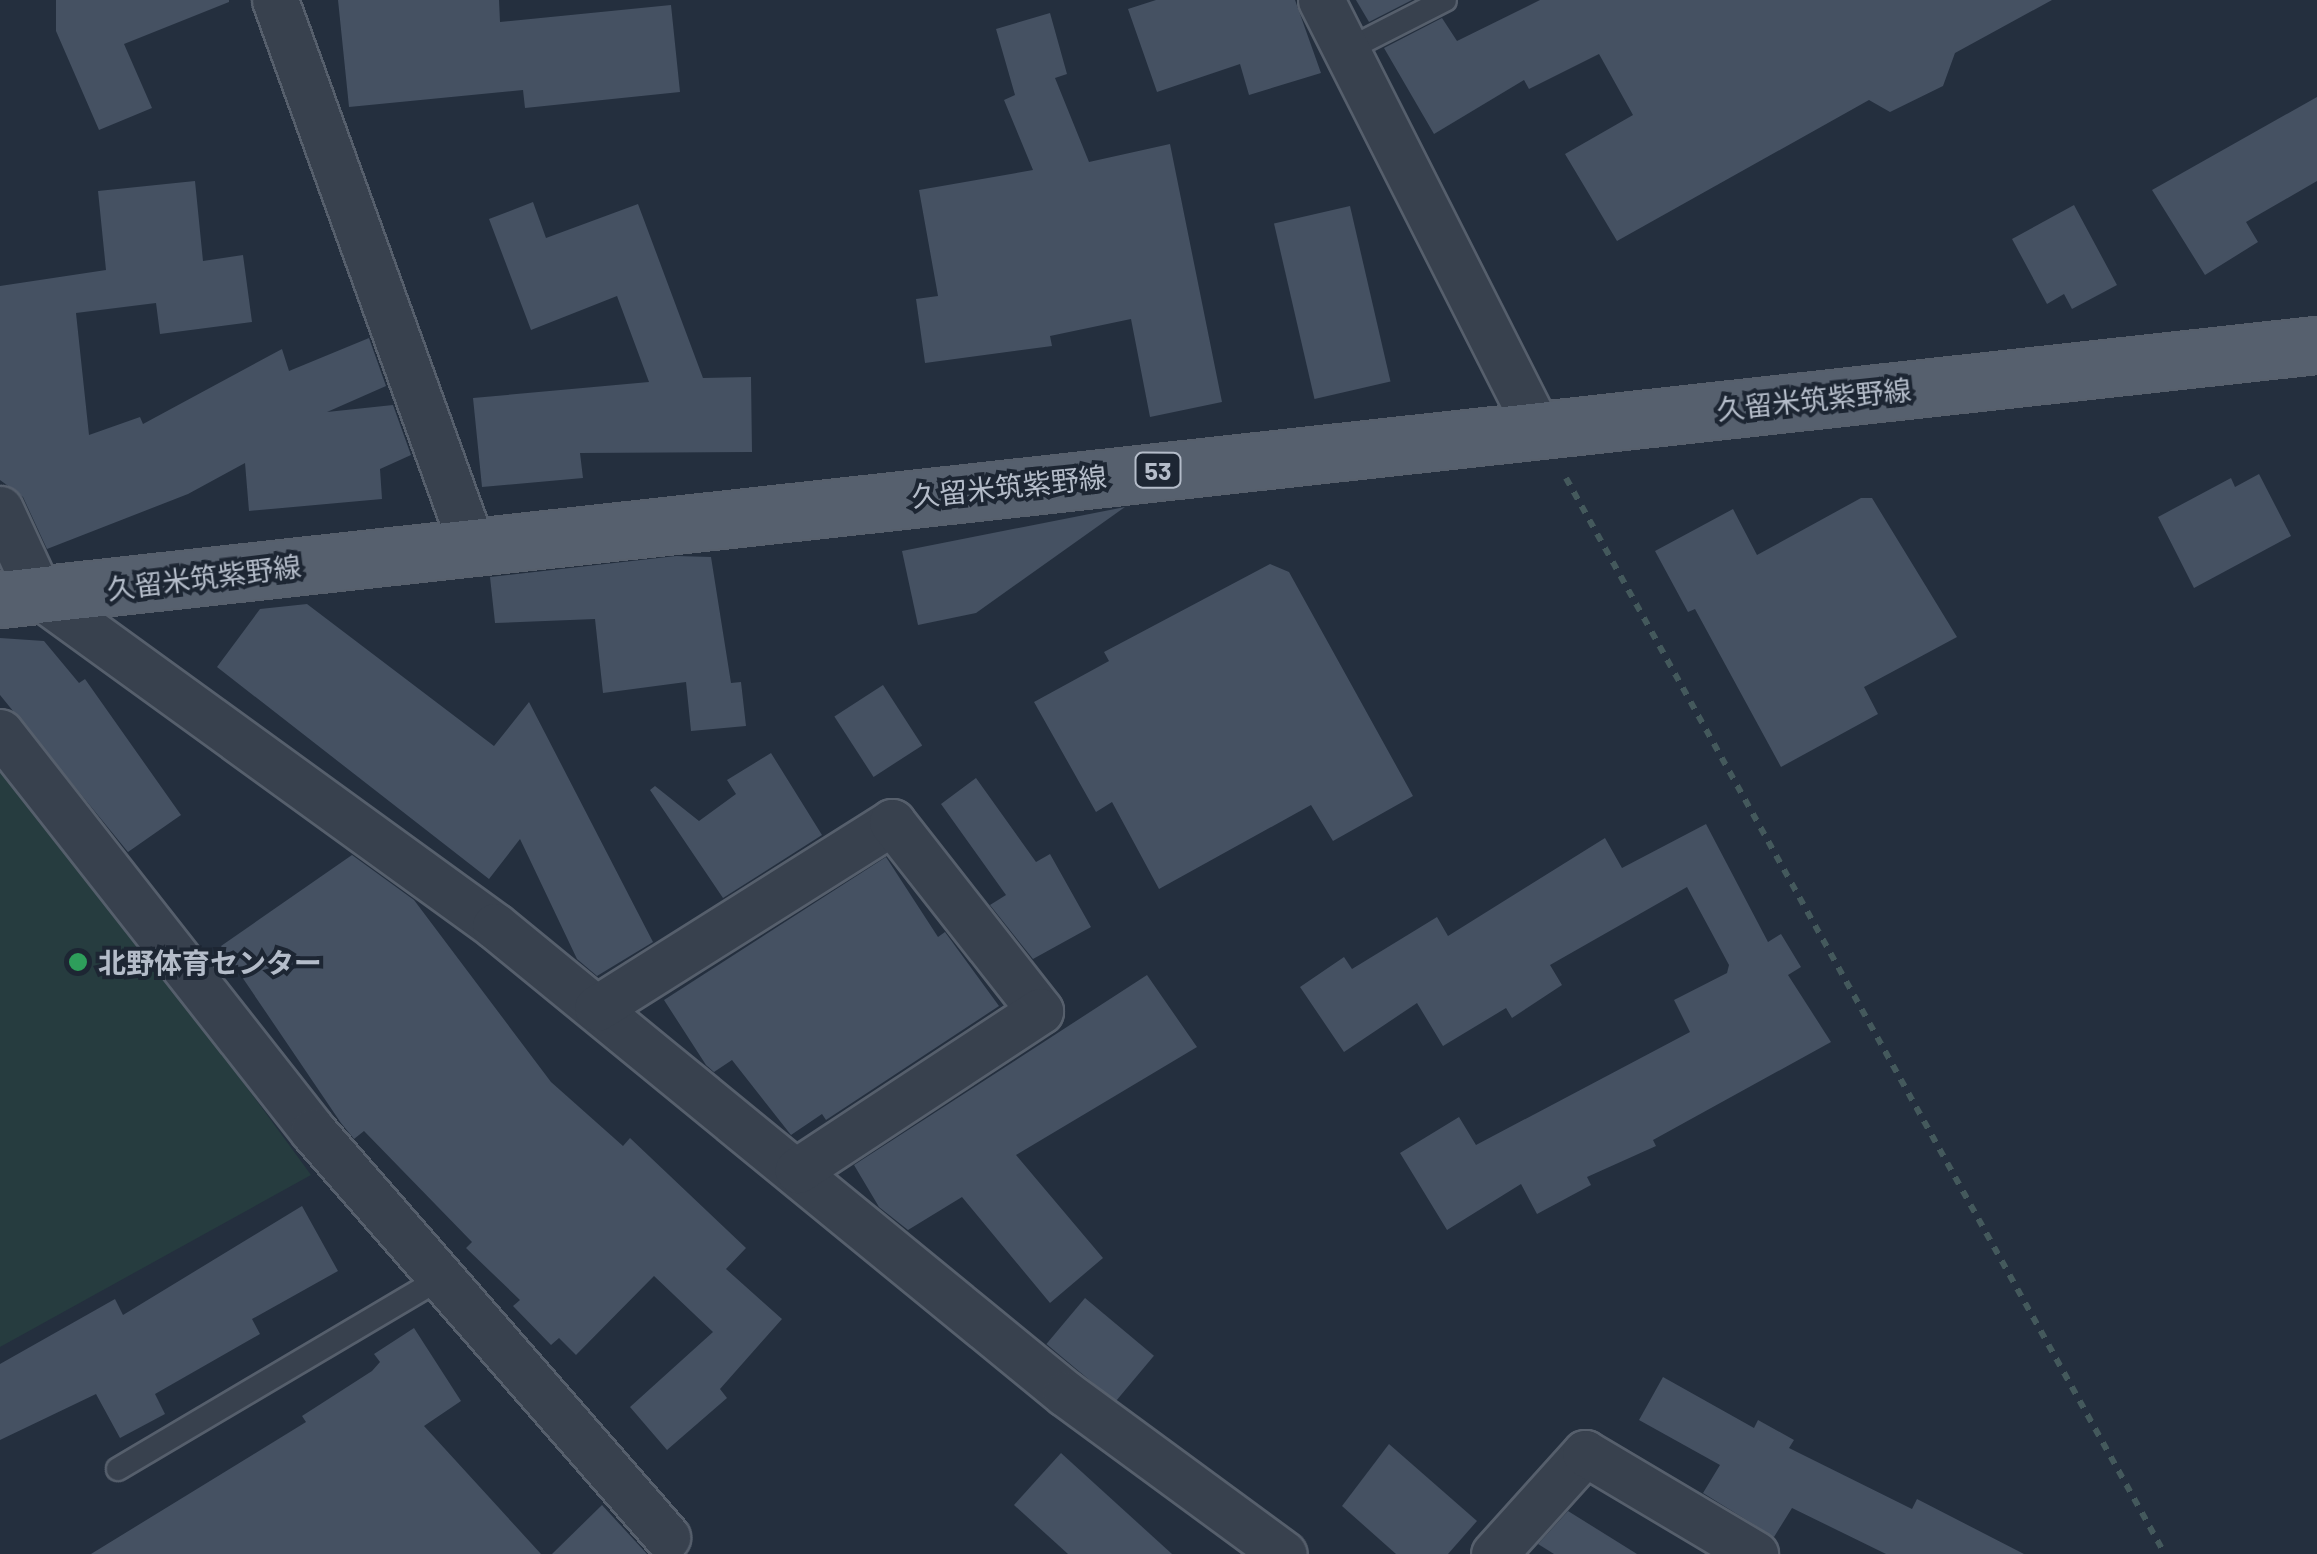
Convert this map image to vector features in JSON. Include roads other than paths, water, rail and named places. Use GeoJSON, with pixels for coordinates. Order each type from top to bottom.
{"type":"FeatureCollection","features":[{"type":"Feature","properties":{"kind":"main road","name":"久留米筑紫野線"},"geometry":{"type":"LineString","coordinates":[[20,598],[1538,428],[2317,346]]}},
{"type":"Feature","properties":{"kind":"street"},"geometry":{"type":"LineString","coordinates":[[275,0],[472,546]]}},
{"type":"Feature","properties":{"kind":"street"},"geometry":{"type":"LineString","coordinates":[[1321,0],[1538,428]]}},
{"type":"Feature","properties":{"kind":"street"},"geometry":{"type":"LineString","coordinates":[[0,509],[20,598],[496,926],[798,1170],[1066,1394],[1284,1554]]}},
{"type":"Feature","properties":{"kind":"street"},"geometry":{"type":"LineString","coordinates":[[0,732],[313,1131],[441,1278],[657,1546]]}},
{"type":"Feature","properties":{"kind":"street"},"geometry":{"type":"LineString","coordinates":[[598,1008],[892,822],[1040,1011],[798,1170]]}},
{"type":"Feature","properties":{"kind":"street"},"geometry":{"type":"LineString","coordinates":[[1494,1554],[1585,1454],[1755,1554]]}},
{"type":"Feature","properties":{"kind":"lane"},"geometry":{"type":"LineString","coordinates":[[1347,50],[1445,0]]}},
{"type":"Feature","properties":{"kind":"lane"},"geometry":{"type":"LineString","coordinates":[[118,1468],[441,1278]]}},
{"type":"Feature","properties":{"kind":"place","name":"北野体育センター"},"geometry":{"type":"Point","coordinates":[78,962]}}]}
